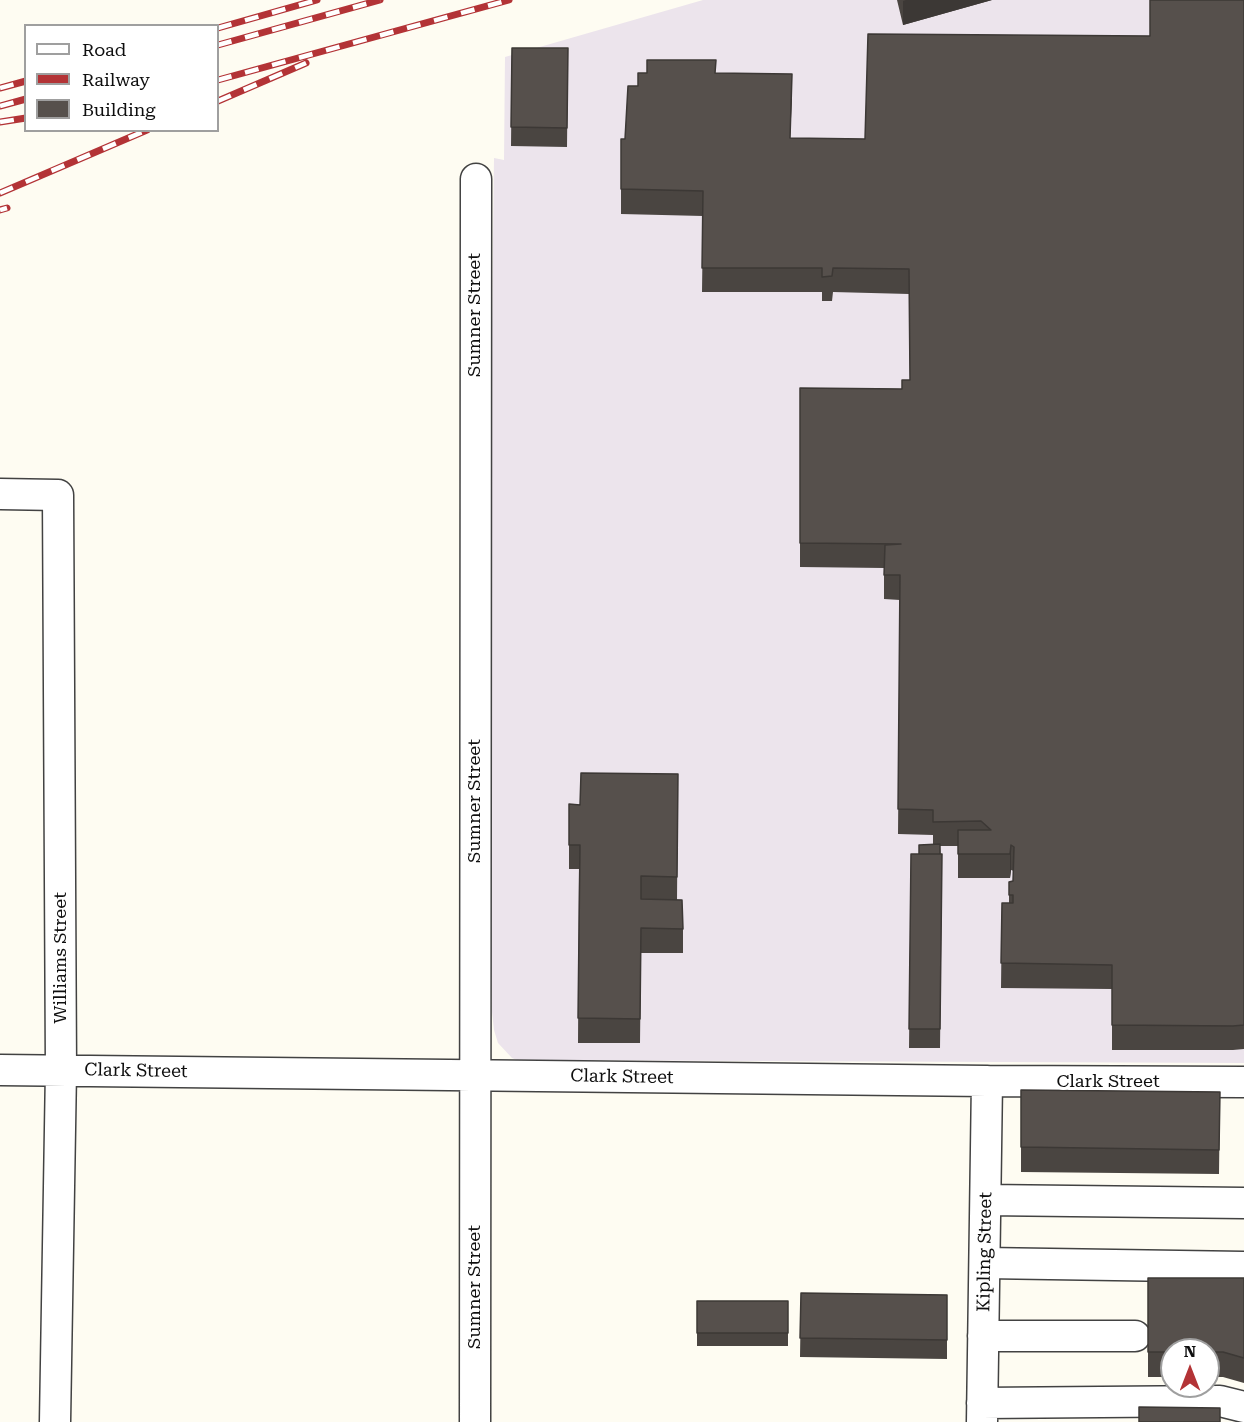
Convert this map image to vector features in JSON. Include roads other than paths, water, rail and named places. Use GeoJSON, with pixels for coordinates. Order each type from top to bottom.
{"type":"FeatureCollection","features":[{"type":"Feature","properties":{"kind":"street","name":"Sumner Street"},"geometry":{"type":"LineString","coordinates":[[475,1422],[476,179]]}},
{"type":"Feature","properties":{"kind":"street","name":"Williams Street"},"geometry":{"type":"LineString","coordinates":[[0,494],[58,495],[62,1070],[55,1422]]}},
{"type":"Feature","properties":{"kind":"street","name":"Clark Street"},"geometry":{"type":"LineString","coordinates":[[0,1070],[1244,1082]]}},
{"type":"Feature","properties":{"kind":"street","name":"Kipling Street"},"geometry":{"type":"LineString","coordinates":[[982,1412],[987,1081]]}},
{"type":"Feature","properties":{"kind":"street"},"geometry":{"type":"LineString","coordinates":[[986,1200],[1244,1203]]}},
{"type":"Feature","properties":{"kind":"street"},"geometry":{"type":"LineString","coordinates":[[985,1263],[1244,1267]]}},
{"type":"Feature","properties":{"kind":"street"},"geometry":{"type":"LineString","coordinates":[[983,1336],[1135,1336]]}},
{"type":"Feature","properties":{"kind":"street"},"geometry":{"type":"LineString","coordinates":[[982,1412],[1220,1401],[1244,1407]]}},
{"type":"Feature","properties":{"kind":"railway"},"geometry":{"type":"LineString","coordinates":[[219,28],[317,0]]}},
{"type":"Feature","properties":{"kind":"railway"},"geometry":{"type":"LineString","coordinates":[[219,45],[380,0]]}},
{"type":"Feature","properties":{"kind":"railway"},"geometry":{"type":"LineString","coordinates":[[219,80],[509,0]]}},
{"type":"Feature","properties":{"kind":"railway"},"geometry":{"type":"LineString","coordinates":[[219,101],[306,63]]}},
{"type":"Feature","properties":{"kind":"railway"},"geometry":{"type":"LineString","coordinates":[[0,88],[24,82]]}},
{"type":"Feature","properties":{"kind":"railway"},"geometry":{"type":"LineString","coordinates":[[0,106],[24,100]]}},
{"type":"Feature","properties":{"kind":"railway"},"geometry":{"type":"LineString","coordinates":[[0,122],[24,118]]}},
{"type":"Feature","properties":{"kind":"railway"},"geometry":{"type":"LineString","coordinates":[[0,193],[142,132]]}},
{"type":"Feature","properties":{"kind":"railway"},"geometry":{"type":"LineString","coordinates":[[0,210],[7,208]]}}]}
